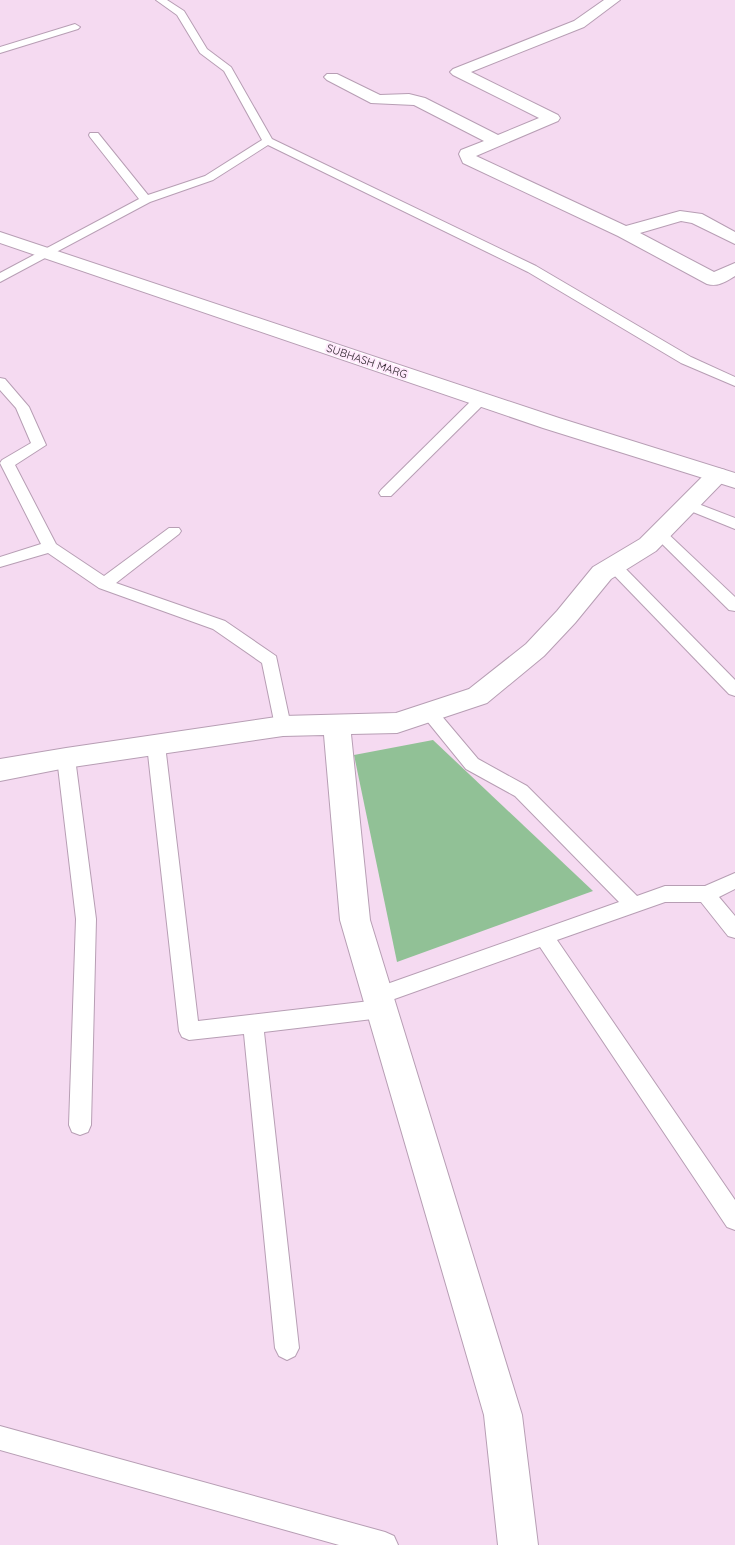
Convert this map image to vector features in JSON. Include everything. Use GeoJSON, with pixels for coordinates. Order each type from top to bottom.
{"type":"FeatureCollection","features":[{"type":"Feature","properties":{"kind":"street"},"geometry":{"type":"LineString","coordinates":[[613,0],[579,24],[458,72],[552,118],[496,140],[467,154],[469,159],[624,232],[714,280],[735,269]]}},
{"type":"Feature","properties":{"kind":"street"},"geometry":{"type":"LineString","coordinates":[[332,77],[377,100],[419,100],[496,140]]}},
{"type":"Feature","properties":{"kind":"street"},"geometry":{"type":"LineString","coordinates":[[624,232],[680,216],[696,218],[735,238]]}},
{"type":"Feature","properties":{"kind":"street","name":"SUBHASH MARG"},"geometry":{"type":"LineString","coordinates":[[0,237],[481,399],[726,478]]}},
{"type":"Feature","properties":{"kind":"street"},"geometry":{"type":"LineString","coordinates":[[0,770],[66,758],[283,726],[397,723],[478,696],[535,650],[566,617],[602,573],[648,545],[688,505],[726,478]]}},
{"type":"Feature","properties":{"kind":"street"},"geometry":{"type":"LineString","coordinates":[[337,725],[354,920],[503,1415],[518,1545]]}},
{"type":"Feature","properties":{"kind":"lane"},"geometry":{"type":"LineString","coordinates":[[161,0],[182,13],[203,51],[228,69],[268,141],[532,269],[686,360],[735,382]]}},
{"type":"Feature","properties":{"kind":"lane"},"geometry":{"type":"LineString","coordinates":[[0,50],[75,27]]}},
{"type":"Feature","properties":{"kind":"lane"},"geometry":{"type":"LineString","coordinates":[[94,135],[146,200]]}},
{"type":"Feature","properties":{"kind":"lane"},"geometry":{"type":"LineString","coordinates":[[0,278],[146,200],[209,178],[268,141]]}},
{"type":"Feature","properties":{"kind":"lane"},"geometry":{"type":"LineString","coordinates":[[0,382],[22,407],[39,445],[7,463],[50,547],[104,584],[219,625],[270,660],[283,726]]}},
{"type":"Feature","properties":{"kind":"lane"},"geometry":{"type":"LineString","coordinates":[[386,493],[481,399]]}},
{"type":"Feature","properties":{"kind":"lane"},"geometry":{"type":"LineString","coordinates":[[688,505],[735,524]]}},
{"type":"Feature","properties":{"kind":"lane"},"geometry":{"type":"LineString","coordinates":[[104,584],[174,531]]}},
{"type":"Feature","properties":{"kind":"lane"},"geometry":{"type":"LineString","coordinates":[[659,533],[735,606]]}},
{"type":"Feature","properties":{"kind":"lane"},"geometry":{"type":"LineString","coordinates":[[0,562],[50,547]]}},
{"type":"Feature","properties":{"kind":"lane"},"geometry":{"type":"LineString","coordinates":[[614,566],[735,690]]}},
{"type":"Feature","properties":{"kind":"lane"},"geometry":{"type":"LineString","coordinates":[[429,712],[472,764],[521,791],[634,905]]}},
{"type":"Feature","properties":{"kind":"lane"},"geometry":{"type":"LineString","coordinates":[[156,745],[189,1031],[253,1024],[379,1003],[544,937],[665,894],[706,894],[735,881]]}},
{"type":"Feature","properties":{"kind":"lane"},"geometry":{"type":"LineString","coordinates":[[66,758],[86,919],[80,1125]]}},
{"type":"Feature","properties":{"kind":"lane"},"geometry":{"type":"LineString","coordinates":[[706,894],[735,930]]}},
{"type":"Feature","properties":{"kind":"lane"},"geometry":{"type":"LineString","coordinates":[[544,937],[735,1219]]}},
{"type":"Feature","properties":{"kind":"lane"},"geometry":{"type":"LineString","coordinates":[[253,1024],[287,1348]]}},
{"type":"Feature","properties":{"kind":"lane"},"geometry":{"type":"LineString","coordinates":[[0,1438],[386,1545]]}},
{"type":"Feature","properties":{"kind":"green space"},"geometry":{"type":"Polygon","coordinates":[[[433,740],[593,891],[397,962],[354,755],[433,740]]]}}]}
